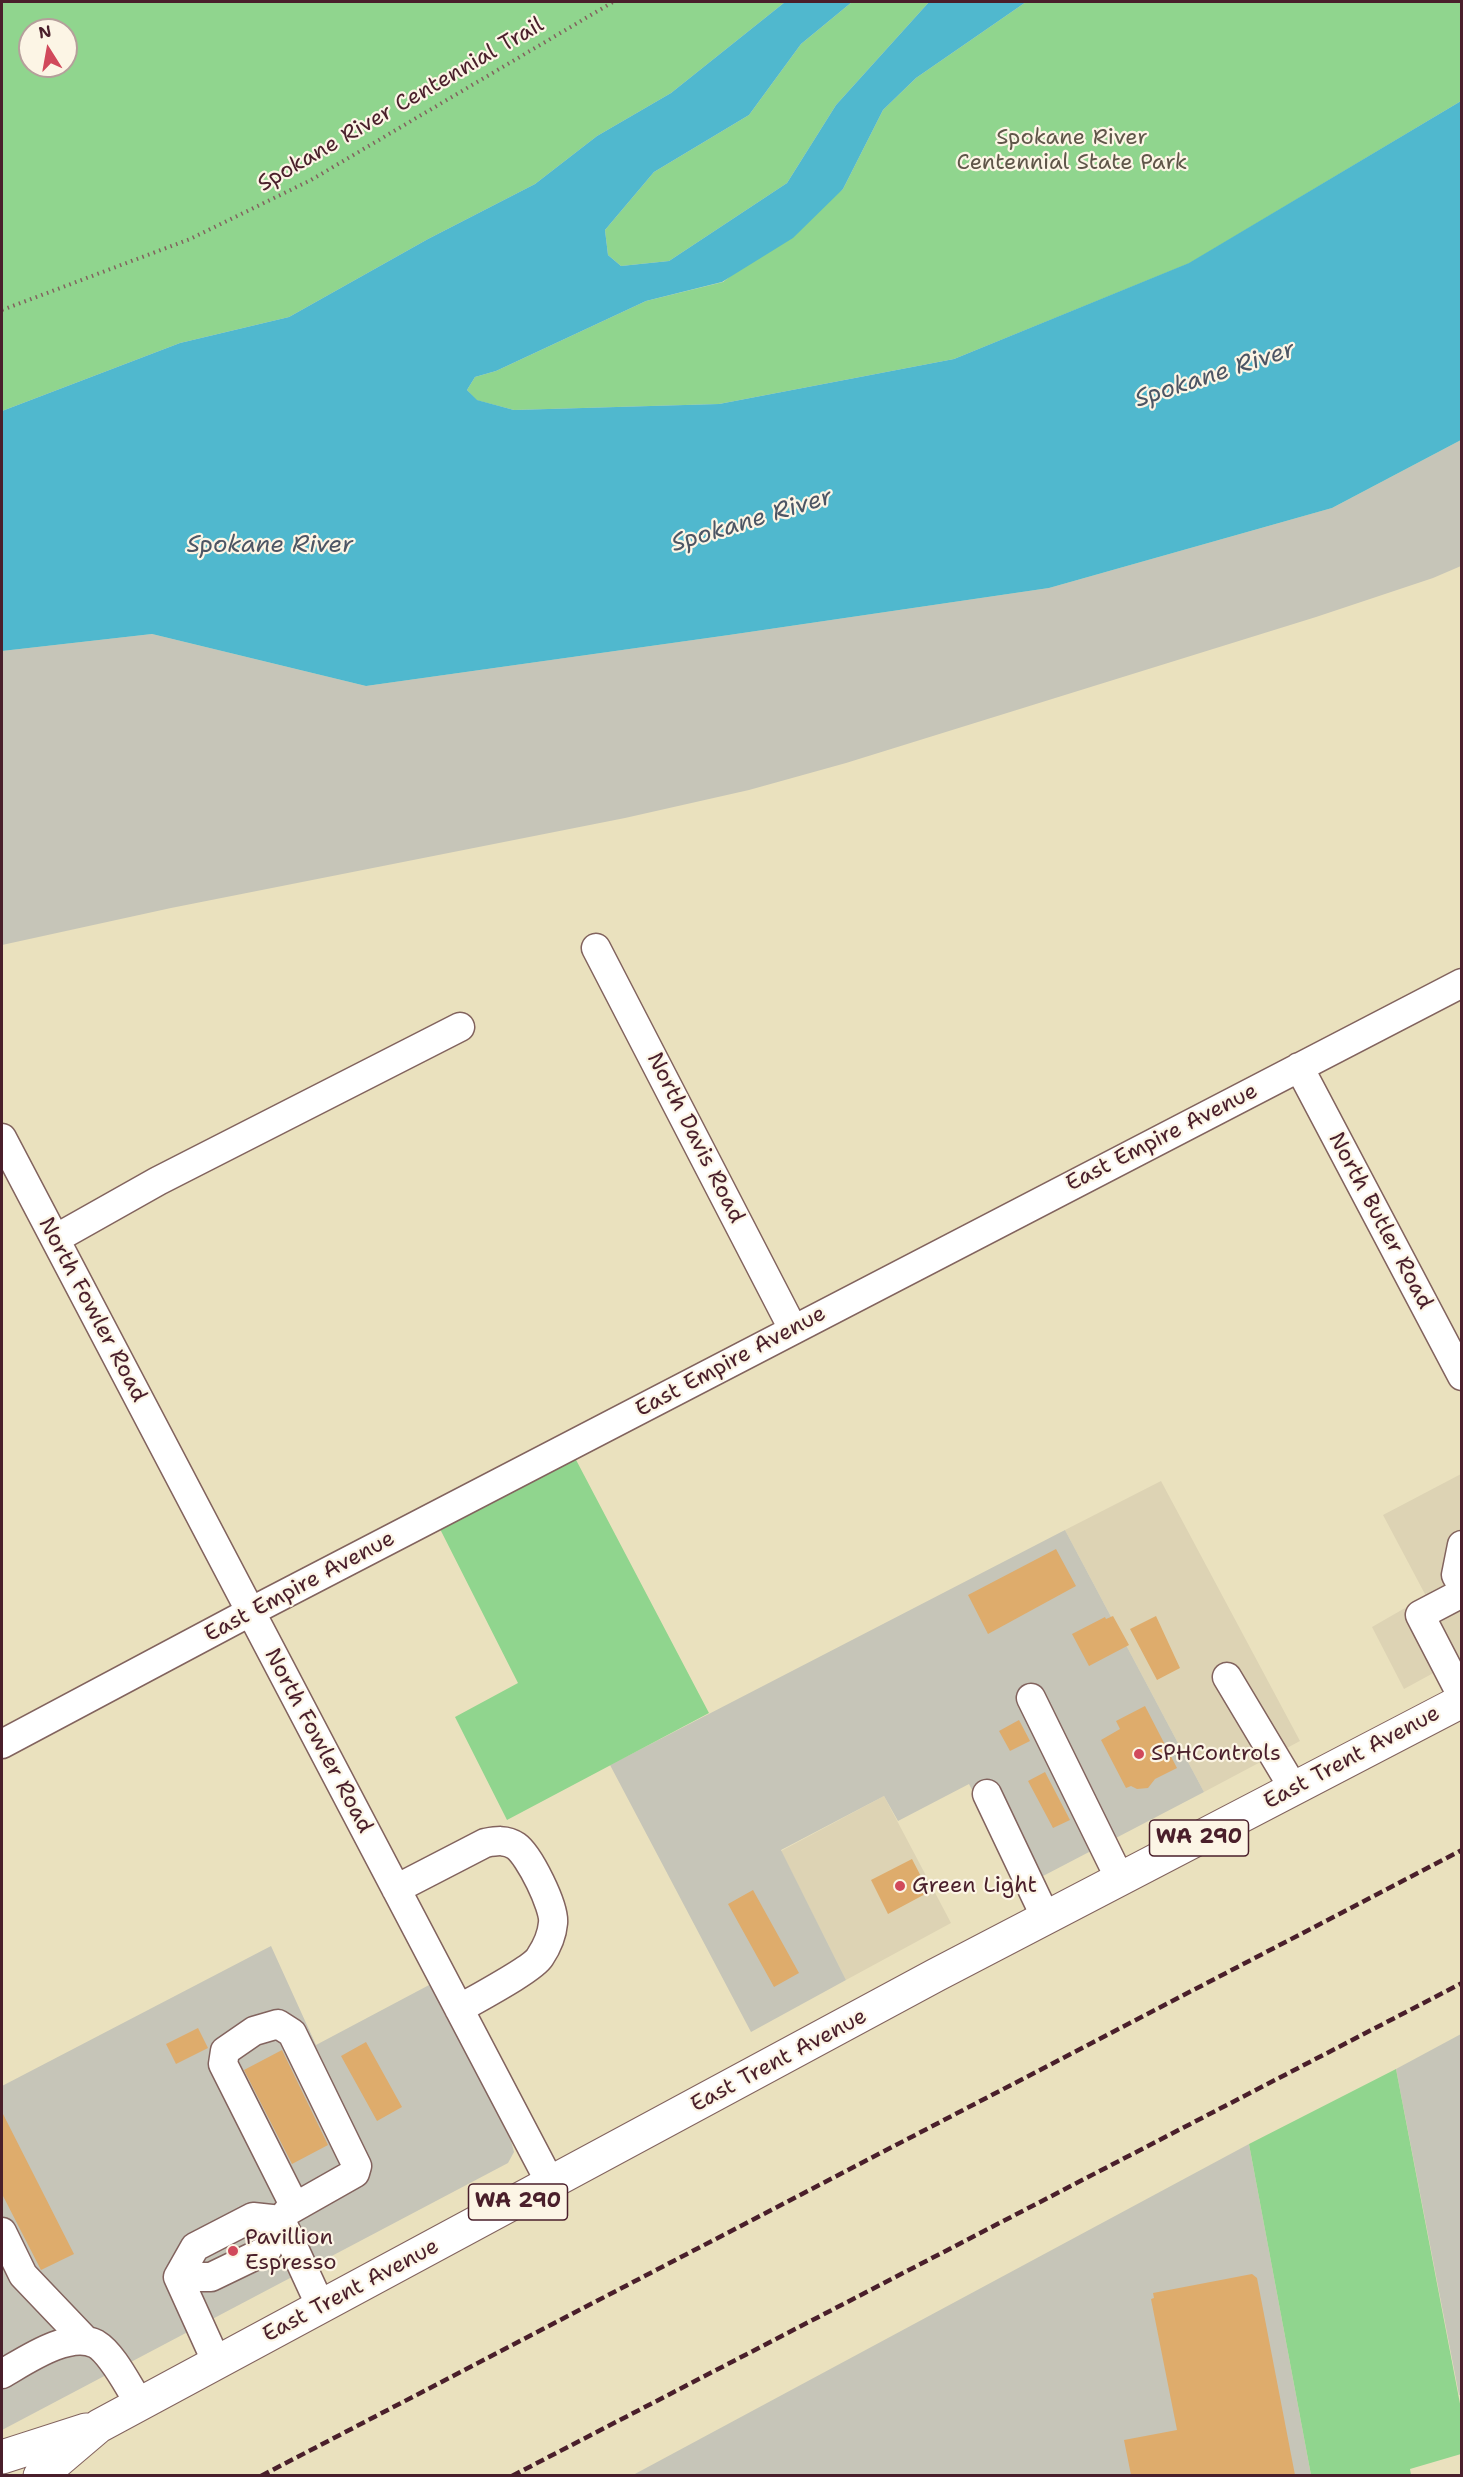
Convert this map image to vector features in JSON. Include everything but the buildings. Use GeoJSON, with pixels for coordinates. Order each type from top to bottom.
{"type":"FeatureCollection","features":[{"type":"Feature","properties":{"kind":"main road","name":"East Trent Avenue"},"geometry":{"type":"LineString","coordinates":[[40,2475],[99,2426],[936,1975],[1461,1701]]}},
{"type":"Feature","properties":{"kind":"main road","name":"East Trent Avenue"},"geometry":{"type":"LineString","coordinates":[[4,2449],[99,2426]]}},
{"type":"Feature","properties":{"kind":"street","name":"North Davis Road"},"geometry":{"type":"LineString","coordinates":[[597,948],[793,1329]]}},
{"type":"Feature","properties":{"kind":"street","name":"East Empire Avenue"},"geometry":{"type":"LineString","coordinates":[[2,1744],[250,1612],[1461,983]]}},
{"type":"Feature","properties":{"kind":"street"},"geometry":{"type":"LineString","coordinates":[[55,1239],[158,1181],[460,1027]]}},
{"type":"Feature","properties":{"kind":"street","name":"North Butler Road"},"geometry":{"type":"LineString","coordinates":[[1299,1066],[1461,1376]]}},
{"type":"Feature","properties":{"kind":"street","name":"North Fowler Road"},"geometry":{"type":"LineString","coordinates":[[2,1138],[551,2184]]}},
{"type":"Feature","properties":{"kind":"street"},"geometry":{"type":"LineString","coordinates":[[1461,1545],[1456,1575],[1461,1586]]}},
{"type":"Feature","properties":{"kind":"street"},"geometry":{"type":"LineString","coordinates":[[1461,1593],[1420,1615],[1461,1696]]}},
{"type":"Feature","properties":{"kind":"street"},"geometry":{"type":"LineString","coordinates":[[1227,1677],[1294,1789]]}},
{"type":"Feature","properties":{"kind":"street"},"geometry":{"type":"LineString","coordinates":[[1031,1698],[1120,1879]]}},
{"type":"Feature","properties":{"kind":"street"},"geometry":{"type":"LineString","coordinates":[[987,1794],[1046,1918]]}},
{"type":"Feature","properties":{"kind":"street"},"geometry":{"type":"LineString","coordinates":[[396,1889],[485,1842],[501,1840],[517,1846],[530,1863],[547,1896],[554,1922],[546,1946],[538,1960],[459,2009]]}},
{"type":"Feature","properties":{"kind":"street"},"geometry":{"type":"LineString","coordinates":[[217,2363],[178,2277],[211,2277],[267,2250],[288,2214],[355,2173],[357,2166],[292,2033],[278,2024],[254,2031],[225,2051],[223,2064],[288,2214],[321,2307]]}},
{"type":"Feature","properties":{"kind":"street"},"geometry":{"type":"LineString","coordinates":[[2,2232],[23,2275],[85,2340],[98,2345],[114,2364],[140,2404]]}},
{"type":"Feature","properties":{"kind":"street"},"geometry":{"type":"LineString","coordinates":[[2,2374],[57,2344],[85,2340]]}},
{"type":"Feature","properties":{"kind":"path","name":"Spokane River Centennial Trail"},"geometry":{"type":"LineString","coordinates":[[2,310],[190,238],[311,180],[613,2]]}},
{"type":"Feature","properties":{"kind":"shaded area"},"geometry":{"type":"Polygon","coordinates":[[[1461,440],[1461,566],[1433,578],[1316,617],[846,763],[749,790],[625,818],[171,908],[2,945],[2,651],[152,634],[366,686],[729,635],[1049,588],[1332,508],[1461,440]]]}},
{"type":"Feature","properties":{"kind":"shaded area"},"geometry":{"type":"Polygon","coordinates":[[[1461,1474],[1461,1658],[1404,1689],[1372,1627],[1426,1596],[1383,1515],[1461,1474]]]}},
{"type":"Feature","properties":{"kind":"shaded area"},"geometry":{"type":"Polygon","coordinates":[[[1161,1481],[1300,1741],[1204,1792],[1065,1530],[1161,1481]]]}},
{"type":"Feature","properties":{"kind":"shaded area"},"geometry":{"type":"Polygon","coordinates":[[[1065,1530],[1204,1792],[1022,1887],[969,1784],[898,1821],[884,1796],[781,1850],[846,1980],[751,2032],[610,1765],[1065,1530]]]}},
{"type":"Feature","properties":{"kind":"shaded area"},"geometry":{"type":"Polygon","coordinates":[[[884,1796],[951,1923],[846,1980],[781,1851],[884,1796]]]}},
{"type":"Feature","properties":{"kind":"shaded area"},"geometry":{"type":"Polygon","coordinates":[[[271,1946],[316,2045],[431,1984],[511,2141],[514,2152],[508,2163],[2,2430],[2,2086],[271,1946]]]}},
{"type":"Feature","properties":{"kind":"shaded area"},"geometry":{"type":"Polygon","coordinates":[[[1461,2034],[1462,2395],[1459,2395],[1396,2069],[1461,2034]]]}},
{"type":"Feature","properties":{"kind":"shaded area"},"geometry":{"type":"Polygon","coordinates":[[[1249,2144],[1311,2475],[633,2475],[1249,2144]]]}},
{"type":"Feature","properties":{"kind":"green space"},"geometry":{"type":"Polygon","coordinates":[[[2,2],[785,2],[671,93],[597,136],[535,184],[428,239],[289,317],[180,343],[2,411],[2,2]]]}},
{"type":"Feature","properties":{"kind":"green space"},"geometry":{"type":"Polygon","coordinates":[[[852,2],[929,2],[836,105],[787,183],[669,261],[621,266],[608,255],[605,230],[654,172],[749,115],[801,44],[852,2]]]}},
{"type":"Feature","properties":{"kind":"green space","name":"Spokane River Centennial State Park"},"geometry":{"type":"Polygon","coordinates":[[[1026,2],[1461,2],[1461,101],[1190,263],[954,359],[719,404],[514,410],[476,400],[467,390],[475,377],[496,371],[646,301],[723,282],[843,189],[883,110],[916,78],[1026,2]]]}},
{"type":"Feature","properties":{"kind":"green space"},"geometry":{"type":"Polygon","coordinates":[[[574,1456],[709,1713],[507,1820],[455,1717],[518,1683],[440,1529],[574,1456]]]}},
{"type":"Feature","properties":{"kind":"green space"},"geometry":{"type":"Polygon","coordinates":[[[1396,2069],[1461,2409],[1461,2454],[1410,2469],[1411,2475],[1311,2475],[1249,2144],[1396,2069]]]}},
{"type":"Feature","properties":{"kind":"water","name":"Spokane River"},"geometry":{"type":"Polygon","coordinates":[[[785,2],[852,2],[801,44],[749,115],[654,172],[605,230],[608,255],[621,266],[669,261],[787,183],[836,105],[929,2],[1026,2],[916,78],[883,110],[843,189],[793,238],[722,282],[646,301],[496,371],[475,377],[467,390],[477,400],[514,410],[719,404],[954,359],[1189,263],[1461,101],[1461,440],[1332,508],[1049,588],[729,635],[366,686],[152,634],[2,651],[2,411],[180,343],[289,317],[428,239],[535,184],[597,136],[671,93],[785,2]]]}},
{"type":"Feature","properties":{"kind":"railway"},"geometry":{"type":"LineString","coordinates":[[261,2476],[1462,1850]]}},
{"type":"Feature","properties":{"kind":"railway"},"geometry":{"type":"LineString","coordinates":[[512,2476],[1462,1983]]}},
{"type":"Feature","properties":{"kind":"place","name":"SPHControls"},"geometry":{"type":"Point","coordinates":[1139,1754]}},
{"type":"Feature","properties":{"kind":"place","name":"Green Light"},"geometry":{"type":"Point","coordinates":[900,1886]}},
{"type":"Feature","properties":{"kind":"place","name":"Pavillion Espresso"},"geometry":{"type":"Point","coordinates":[233,2251]}}]}
